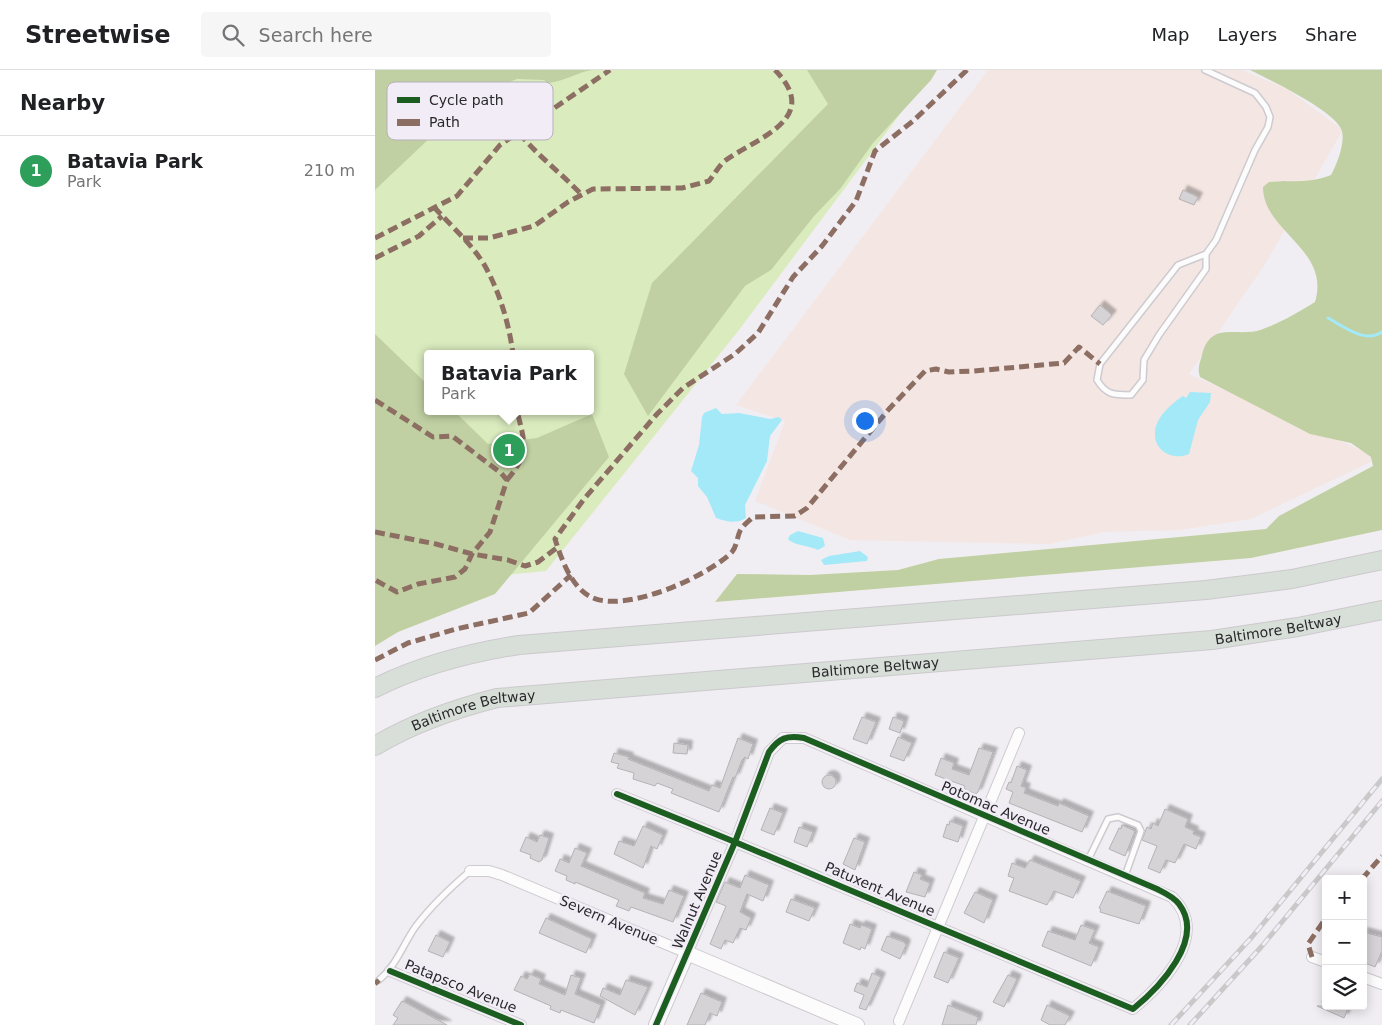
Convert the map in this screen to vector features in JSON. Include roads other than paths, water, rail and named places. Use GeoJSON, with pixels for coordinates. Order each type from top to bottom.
{"type":"FeatureCollection","features":[{"type":"Feature","properties":{"kind":"highway"},"geometry":{"type":"LineString","coordinates":[[375,688],[427,665],[456,657],[519,645],[1206,590],[1292,579],[1382,560]]}},
{"type":"Feature","properties":{"kind":"highway","name":"Baltimore Beltway"},"geometry":{"type":"LineString","coordinates":[[375,746],[394,734],[443,714],[497,698],[1212,640],[1298,627],[1382,610]]}},
{"type":"Feature","properties":{"kind":"street"},"geometry":{"type":"LineString","coordinates":[[899,1021],[1019,733]]}},
{"type":"Feature","properties":{"kind":"street","name":"Potomac Avenue"},"geometry":{"type":"LineString","coordinates":[[790,736],[804,738],[983,817],[1172,897],[1184,913],[1186,936],[1178,959],[1156,989],[1133,1009]]}},
{"type":"Feature","properties":{"kind":"street","name":"Walnut Avenue"},"geometry":{"type":"LineString","coordinates":[[656,1025],[735,842],[769,752],[778,742],[790,736]]}},
{"type":"Feature","properties":{"kind":"street","name":"Patuxent Avenue"},"geometry":{"type":"LineString","coordinates":[[617,794],[1133,1009]]}},
{"type":"Feature","properties":{"kind":"street","name":"Severn Avenue"},"geometry":{"type":"LineString","coordinates":[[470,871],[489,871],[502,875],[857,1025]]}},
{"type":"Feature","properties":{"kind":"street"},"geometry":{"type":"LineString","coordinates":[[1312,957],[1322,961]]}},
{"type":"Feature","properties":{"kind":"street","name":"Patapsco Avenue"},"geometry":{"type":"LineString","coordinates":[[390,971],[521,1025]]}},
{"type":"Feature","properties":{"kind":"street"},"geometry":{"type":"LineString","coordinates":[[1367,978],[1382,984]]}},
{"type":"Feature","properties":{"kind":"lane"},"geometry":{"type":"LineString","coordinates":[[1205,70],[1255,93],[1266,107],[1270,117],[1268,127],[1247,167],[1216,240],[1206,254],[1178,265],[1099,364],[1097,380],[1103,391],[1112,395],[1131,396],[1143,380],[1144,360],[1159,335],[1206,268],[1206,254]]}},
{"type":"Feature","properties":{"kind":"lane"},"geometry":{"type":"LineString","coordinates":[[1088,860],[1108,819],[1118,817],[1132,822],[1138,825],[1141,831],[1125,876]]}},
{"type":"Feature","properties":{"kind":"lane"},"geometry":{"type":"LineString","coordinates":[[379,980],[390,971],[415,927],[437,899],[470,871]]}},
{"type":"Feature","properties":{"kind":"water"},"geometry":{"type":"Polygon","coordinates":[[[1190,392],[1211,393],[1210,402],[1198,420],[1189,454],[1183,456],[1171,455],[1161,450],[1158,445],[1155,433],[1156,427],[1169,407],[1183,396],[1186,398],[1190,392]]]}},
{"type":"Feature","properties":{"kind":"water"},"geometry":{"type":"Polygon","coordinates":[[[716,408],[722,414],[739,413],[770,419],[779,417],[782,420],[770,436],[767,461],[745,505],[746,518],[735,522],[716,518],[707,497],[698,486],[698,478],[691,471],[699,445],[702,417],[704,413],[716,408]]]}},
{"type":"Feature","properties":{"kind":"water"},"geometry":{"type":"Polygon","coordinates":[[[798,531],[823,538],[825,546],[818,550],[794,543],[788,539],[790,535],[798,531]]]}},
{"type":"Feature","properties":{"kind":"water"},"geometry":{"type":"Polygon","coordinates":[[[860,551],[868,557],[867,561],[824,565],[821,560],[829,556],[860,551]]]}},
{"type":"Feature","properties":{"kind":"waterway"},"geometry":{"type":"LineString","coordinates":[[1328,318],[1361,335],[1369,336],[1382,332]]}},
{"type":"Feature","properties":{"kind":"railway"},"geometry":{"type":"LineString","coordinates":[[1171,1025],[1252,937],[1382,779]]}},
{"type":"Feature","properties":{"kind":"railway"},"geometry":{"type":"LineString","coordinates":[[1190,1025],[1262,946],[1382,801]]}},
{"type":"Feature","properties":{"kind":"place","name":"Batavia Park"},"geometry":{"type":"Point","coordinates":[509,450]}}]}
